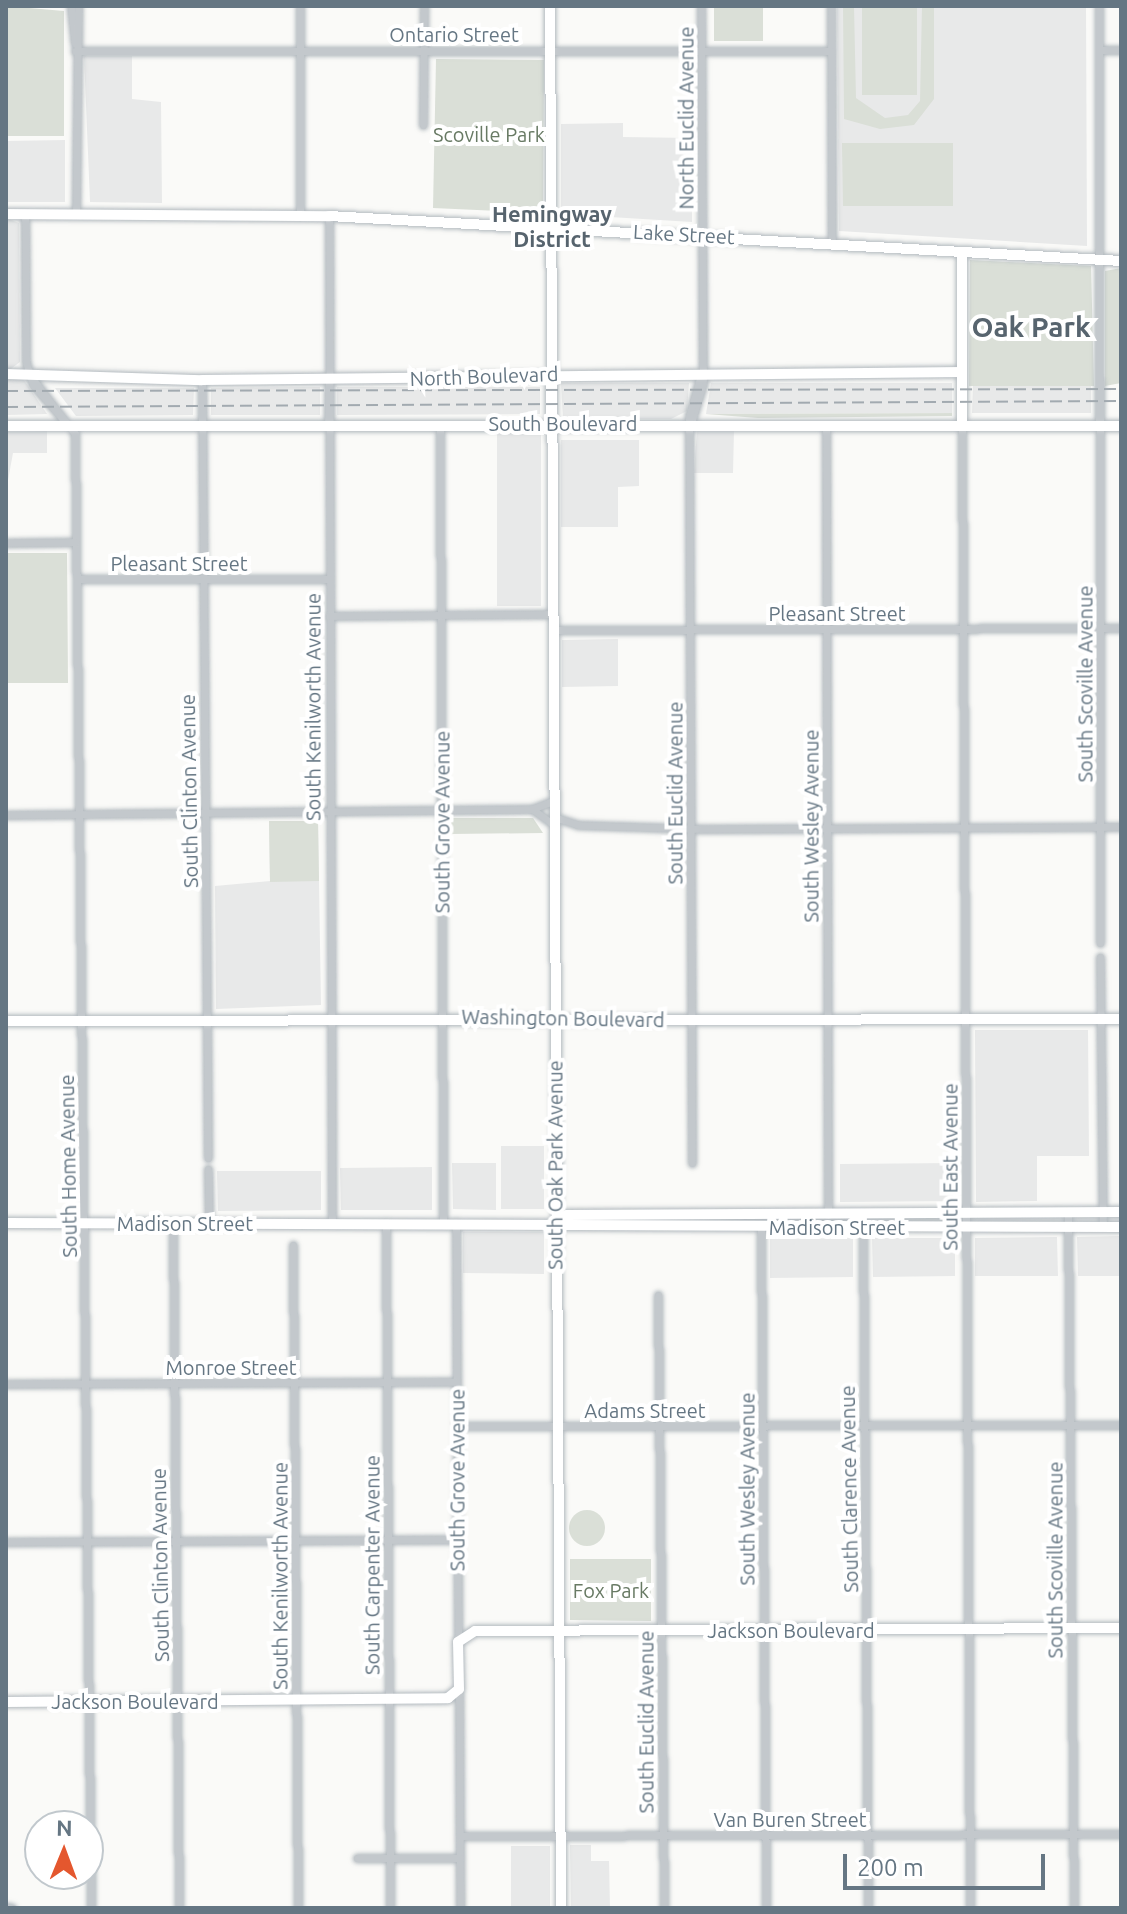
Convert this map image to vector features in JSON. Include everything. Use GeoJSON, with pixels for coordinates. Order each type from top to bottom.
{"type":"FeatureCollection","features":[{"type":"Feature","properties":{"kind":"street"},"geometry":{"type":"LineString","coordinates":[[300,6],[300,216]]}},
{"type":"Feature","properties":{"kind":"street"},"geometry":{"type":"LineString","coordinates":[[423,125],[424,6]]}},
{"type":"Feature","properties":{"kind":"street","name":"South Oak Park Avenue"},"geometry":{"type":"LineString","coordinates":[[550,6],[561,1908]]}},
{"type":"Feature","properties":{"kind":"street","name":"North Euclid Avenue"},"geometry":{"type":"LineString","coordinates":[[691,423],[701,375],[701,6]]}},
{"type":"Feature","properties":{"kind":"street"},"geometry":{"type":"LineString","coordinates":[[831,6],[832,243]]}},
{"type":"Feature","properties":{"kind":"street","name":"South Scoville Avenue"},"geometry":{"type":"LineString","coordinates":[[1099,6],[1100,943]]}},
{"type":"Feature","properties":{"kind":"street"},"geometry":{"type":"LineString","coordinates":[[75,10],[76,213]]}},
{"type":"Feature","properties":{"kind":"street","name":"Ontario Street"},"geometry":{"type":"LineString","coordinates":[[75,47],[831,51]]}},
{"type":"Feature","properties":{"kind":"street"},"geometry":{"type":"LineString","coordinates":[[1100,50],[1121,50]]}},
{"type":"Feature","properties":{"kind":"street","name":"Lake Street"},"geometry":{"type":"LineString","coordinates":[[6,214],[329,216],[1121,261]]}},
{"type":"Feature","properties":{"kind":"street"},"geometry":{"type":"LineString","coordinates":[[25,214],[31,377],[69,426]]}},
{"type":"Feature","properties":{"kind":"street","name":"South Kenilworth Avenue"},"geometry":{"type":"LineString","coordinates":[[329,216],[332,1222]]}},
{"type":"Feature","properties":{"kind":"street"},"geometry":{"type":"LineString","coordinates":[[962,252],[962,426]]}},
{"type":"Feature","properties":{"kind":"street","name":"North Boulevard"},"geometry":{"type":"LineString","coordinates":[[6,374],[202,380],[962,372]]}},
{"type":"Feature","properties":{"kind":"street","name":"South Clinton Avenue"},"geometry":{"type":"LineString","coordinates":[[202,380],[208,1158]]}},
{"type":"Feature","properties":{"kind":"street","name":"South Boulevard"},"geometry":{"type":"LineString","coordinates":[[6,426],[551,422],[1121,426]]}},
{"type":"Feature","properties":{"kind":"street","name":"South Grove Avenue"},"geometry":{"type":"LineString","coordinates":[[440,423],[443,1222]]}},
{"type":"Feature","properties":{"kind":"street","name":"South Euclid Avenue"},"geometry":{"type":"LineString","coordinates":[[691,423],[692,1163]]}},
{"type":"Feature","properties":{"kind":"street","name":"South Wesley Avenue"},"geometry":{"type":"LineString","coordinates":[[826,425],[829,1227]]}},
{"type":"Feature","properties":{"kind":"street","name":"South Home Avenue"},"geometry":{"type":"LineString","coordinates":[[69,426],[77,579],[91,1908]]}},
{"type":"Feature","properties":{"kind":"street","name":"South East Avenue"},"geometry":{"type":"LineString","coordinates":[[962,426],[970,1908]]}},
{"type":"Feature","properties":{"kind":"street"},"geometry":{"type":"LineString","coordinates":[[6,543],[76,542]]}},
{"type":"Feature","properties":{"kind":"street","name":"Pleasant Street"},"geometry":{"type":"LineString","coordinates":[[77,579],[329,579]]}},
{"type":"Feature","properties":{"kind":"street"},"geometry":{"type":"LineString","coordinates":[[329,616],[552,614]]}},
{"type":"Feature","properties":{"kind":"street","name":"Pleasant Street"},"geometry":{"type":"LineString","coordinates":[[552,630],[1121,628]]}},
{"type":"Feature","properties":{"kind":"street"},"geometry":{"type":"LineString","coordinates":[[6,815],[532,809],[553,801]]}},
{"type":"Feature","properties":{"kind":"street"},"geometry":{"type":"LineString","coordinates":[[532,809],[553,823],[578,825],[1121,827]]}},
{"type":"Feature","properties":{"kind":"street"},"geometry":{"type":"LineString","coordinates":[[553,823],[578,825]]}},
{"type":"Feature","properties":{"kind":"street"},"geometry":{"type":"LineString","coordinates":[[1100,957],[1103,1227]]}},
{"type":"Feature","properties":{"kind":"street","name":"Washington Boulevard"},"geometry":{"type":"LineString","coordinates":[[6,1021],[207,1021],[443,1015],[692,1021],[1121,1019]]}},
{"type":"Feature","properties":{"kind":"street"},"geometry":{"type":"LineString","coordinates":[[208,1169],[209,1222]]}},
{"type":"Feature","properties":{"kind":"street","name":"South Scoville Avenue"},"geometry":{"type":"LineString","coordinates":[[1068,1212],[1074,1908]]}},
{"type":"Feature","properties":{"kind":"street","name":"Madison Street"},"geometry":{"type":"LineString","coordinates":[[6,1223],[456,1222],[555,1221],[567,1215],[1121,1212]]}},
{"type":"Feature","properties":{"kind":"street","name":"South Clarence Avenue"},"geometry":{"type":"LineString","coordinates":[[863,1213],[868,1908]]}},
{"type":"Feature","properties":{"kind":"street","name":"South Wesley Avenue"},"geometry":{"type":"LineString","coordinates":[[761,1214],[766,1908]]}},
{"type":"Feature","properties":{"kind":"street","name":"Madison Street"},"geometry":{"type":"LineString","coordinates":[[555,1221],[568,1229],[1121,1227]]}},
{"type":"Feature","properties":{"kind":"street","name":"South Carpenter Avenue"},"geometry":{"type":"LineString","coordinates":[[386,1222],[390,1908]]}},
{"type":"Feature","properties":{"kind":"street","name":"South Grove Avenue"},"geometry":{"type":"LineString","coordinates":[[456,1222],[460,1908]]}},
{"type":"Feature","properties":{"kind":"street","name":"South Clinton Avenue"},"geometry":{"type":"LineString","coordinates":[[173,1223],[179,1908]]}},
{"type":"Feature","properties":{"kind":"street","name":"South Kenilworth Avenue"},"geometry":{"type":"LineString","coordinates":[[293,1245],[298,1908]]}},
{"type":"Feature","properties":{"kind":"street","name":"South Euclid Avenue"},"geometry":{"type":"LineString","coordinates":[[658,1295],[664,1908]]}},
{"type":"Feature","properties":{"kind":"street","name":"Monroe Street"},"geometry":{"type":"LineString","coordinates":[[6,1384],[456,1382]]}},
{"type":"Feature","properties":{"kind":"street","name":"Adams Street"},"geometry":{"type":"LineString","coordinates":[[457,1426],[1121,1425]]}},
{"type":"Feature","properties":{"kind":"street"},"geometry":{"type":"LineString","coordinates":[[6,1542],[457,1540]]}},
{"type":"Feature","properties":{"kind":"street","name":"Jackson Boulevard"},"geometry":{"type":"LineString","coordinates":[[460,1639],[559,1631],[1121,1628]]}},
{"type":"Feature","properties":{"kind":"street","name":"Jackson Boulevard"},"geometry":{"type":"LineString","coordinates":[[6,1702],[389,1699],[457,1692]]}},
{"type":"Feature","properties":{"kind":"street","name":"Van Buren Street"},"geometry":{"type":"LineString","coordinates":[[460,1836],[1121,1834]]}},
{"type":"Feature","properties":{"kind":"street"},"geometry":{"type":"LineString","coordinates":[[357,1858],[460,1858]]}},
{"type":"Feature","properties":{"kind":"street"},"geometry":{"type":"LineString","coordinates":[[6,1907],[12,1908]]}},
{"type":"Feature","properties":{"kind":"shaded area"},"geometry":{"type":"Polygon","coordinates":[[[837,6],[1086,6],[1087,246],[839,231],[837,6]]]}},
{"type":"Feature","properties":{"kind":"shaded area"},"geometry":{"type":"Polygon","coordinates":[[[84,56],[132,56],[132,99],[161,102],[162,203],[90,202],[84,56]]]}},
{"type":"Feature","properties":{"kind":"shaded area"},"geometry":{"type":"Polygon","coordinates":[[[623,123],[623,137],[692,138],[692,222],[561,214],[561,124],[623,123]]]}},
{"type":"Feature","properties":{"kind":"shaded area"},"geometry":{"type":"Polygon","coordinates":[[[65,140],[65,202],[6,202],[6,141],[65,140]]]}},
{"type":"Feature","properties":{"kind":"shaded area"},"geometry":{"type":"Polygon","coordinates":[[[6,218],[19,223],[20,362],[8,371],[6,218]]]}},
{"type":"Feature","properties":{"kind":"shaded area"},"geometry":{"type":"Polygon","coordinates":[[[6,377],[24,380],[47,414],[6,415],[6,377]]]}},
{"type":"Feature","properties":{"kind":"shaded area"},"geometry":{"type":"Polygon","coordinates":[[[561,383],[689,383],[687,411],[671,419],[563,419],[561,383]]]}},
{"type":"Feature","properties":{"kind":"shaded area"},"geometry":{"type":"Polygon","coordinates":[[[711,383],[952,383],[952,413],[706,414],[711,383]]]}},
{"type":"Feature","properties":{"kind":"shaded area"},"geometry":{"type":"Polygon","coordinates":[[[973,383],[1091,383],[1091,413],[972,413],[973,383]]]}},
{"type":"Feature","properties":{"kind":"shaded area"},"geometry":{"type":"Polygon","coordinates":[[[320,387],[320,415],[211,415],[211,388],[320,387]]]}},
{"type":"Feature","properties":{"kind":"shaded area"},"geometry":{"type":"Polygon","coordinates":[[[337,387],[540,387],[540,414],[337,415],[337,387]]]}},
{"type":"Feature","properties":{"kind":"shaded area"},"geometry":{"type":"Polygon","coordinates":[[[55,388],[194,388],[193,415],[76,416],[55,388]]]}},
{"type":"Feature","properties":{"kind":"shaded area"},"geometry":{"type":"Polygon","coordinates":[[[497,430],[541,430],[541,606],[497,606],[497,430]]]}},
{"type":"Feature","properties":{"kind":"shaded area"},"geometry":{"type":"Polygon","coordinates":[[[734,430],[733,473],[694,473],[697,431],[734,430]]]}},
{"type":"Feature","properties":{"kind":"shaded area"},"geometry":{"type":"Polygon","coordinates":[[[47,431],[47,453],[13,453],[6,491],[6,432],[47,431]]]}},
{"type":"Feature","properties":{"kind":"shaded area"},"geometry":{"type":"Polygon","coordinates":[[[561,440],[639,440],[639,486],[618,487],[618,527],[561,527],[561,440]]]}},
{"type":"Feature","properties":{"kind":"shaded area"},"geometry":{"type":"Polygon","coordinates":[[[618,639],[618,686],[562,687],[562,640],[618,639]]]}},
{"type":"Feature","properties":{"kind":"shaded area"},"geometry":{"type":"Polygon","coordinates":[[[269,821],[318,821],[321,1005],[216,1009],[215,886],[270,881],[269,821]]]}},
{"type":"Feature","properties":{"kind":"shaded area"},"geometry":{"type":"Polygon","coordinates":[[[975,1030],[1088,1030],[1089,1156],[1037,1156],[1037,1201],[976,1202],[975,1030]]]}},
{"type":"Feature","properties":{"kind":"shaded area"},"geometry":{"type":"Polygon","coordinates":[[[501,1146],[544,1146],[544,1209],[501,1209],[501,1146]]]}},
{"type":"Feature","properties":{"kind":"shaded area"},"geometry":{"type":"Polygon","coordinates":[[[452,1163],[496,1163],[496,1210],[453,1209],[452,1163]]]}},
{"type":"Feature","properties":{"kind":"shaded area"},"geometry":{"type":"Polygon","coordinates":[[[953,1163],[953,1201],[840,1202],[840,1164],[953,1163]]]}},
{"type":"Feature","properties":{"kind":"shaded area"},"geometry":{"type":"Polygon","coordinates":[[[432,1167],[432,1210],[341,1210],[340,1168],[432,1167]]]}},
{"type":"Feature","properties":{"kind":"shaded area"},"geometry":{"type":"Polygon","coordinates":[[[217,1171],[321,1171],[321,1210],[218,1211],[217,1171]]]}},
{"type":"Feature","properties":{"kind":"shaded area"},"geometry":{"type":"Polygon","coordinates":[[[463,1232],[544,1232],[544,1274],[463,1273],[463,1232]]]}},
{"type":"Feature","properties":{"kind":"shaded area"},"geometry":{"type":"Polygon","coordinates":[[[1121,1236],[1121,1276],[1078,1276],[1077,1237],[1121,1236]]]}},
{"type":"Feature","properties":{"kind":"shaded area"},"geometry":{"type":"Polygon","coordinates":[[[1057,1237],[1058,1276],[975,1276],[975,1238],[1057,1237]]]}},
{"type":"Feature","properties":{"kind":"shaded area"},"geometry":{"type":"Polygon","coordinates":[[[853,1238],[853,1277],[770,1278],[770,1239],[853,1238]]]}},
{"type":"Feature","properties":{"kind":"shaded area"},"geometry":{"type":"Polygon","coordinates":[[[872,1238],[955,1238],[955,1276],[873,1277],[872,1238]]]}},
{"type":"Feature","properties":{"kind":"shaded area"},"geometry":{"type":"Polygon","coordinates":[[[570,1845],[591,1845],[591,1861],[609,1861],[610,1908],[571,1908],[570,1845]]]}},
{"type":"Feature","properties":{"kind":"shaded area"},"geometry":{"type":"Polygon","coordinates":[[[511,1846],[550,1846],[550,1908],[511,1908],[511,1846]]]}},
{"type":"Feature","properties":{"kind":"green space"},"geometry":{"type":"Polygon","coordinates":[[[6,6],[64,11],[64,136],[6,136],[6,6]]]}},
{"type":"Feature","properties":{"kind":"green space"},"geometry":{"type":"Polygon","coordinates":[[[714,6],[763,6],[763,41],[714,41],[714,6]]]}},
{"type":"Feature","properties":{"kind":"green space"},"geometry":{"type":"Polygon","coordinates":[[[843,6],[854,6],[856,98],[885,118],[908,115],[920,101],[922,6],[934,6],[934,99],[914,125],[880,129],[844,119],[843,6]]]}},
{"type":"Feature","properties":{"kind":"green space"},"geometry":{"type":"Polygon","coordinates":[[[862,6],[917,6],[917,95],[862,95],[862,6]]]}},
{"type":"Feature","properties":{"kind":"green space","name":"Scoville Park"},"geometry":{"type":"Polygon","coordinates":[[[436,59],[544,60],[543,213],[433,208],[436,59]]]}},
{"type":"Feature","properties":{"kind":"green space"},"geometry":{"type":"Polygon","coordinates":[[[842,143],[953,143],[953,206],[843,206],[842,143]]]}},
{"type":"Feature","properties":{"kind":"green space"},"geometry":{"type":"Polygon","coordinates":[[[970,260],[1091,266],[1094,386],[969,386],[970,260]]]}},
{"type":"Feature","properties":{"kind":"green space"},"geometry":{"type":"Polygon","coordinates":[[[1121,268],[1121,383],[1105,386],[1105,271],[1121,268]]]}},
{"type":"Feature","properties":{"kind":"green space"},"geometry":{"type":"Polygon","coordinates":[[[952,413],[952,416],[758,418],[706,414],[952,413]]]}},
{"type":"Feature","properties":{"kind":"green space"},"geometry":{"type":"Polygon","coordinates":[[[6,553],[67,553],[68,683],[7,683],[7,698],[6,553]]]}},
{"type":"Feature","properties":{"kind":"green space"},"geometry":{"type":"Polygon","coordinates":[[[451,818],[533,818],[543,833],[451,834],[451,818]]]}},
{"type":"Feature","properties":{"kind":"green space"},"geometry":{"type":"Polygon","coordinates":[[[269,821],[318,821],[319,881],[270,882],[269,821]]]}},
{"type":"Feature","properties":{"kind":"green space"},"geometry":{"type":"Polygon","coordinates":[[[587,1510],[600,1515],[605,1528],[600,1541],[587,1546],[574,1541],[569,1528],[574,1515],[587,1510]]]}},
{"type":"Feature","properties":{"kind":"green space","name":"Fox Park"},"geometry":{"type":"Polygon","coordinates":[[[570,1559],[651,1559],[651,1621],[570,1620],[570,1559]]]}},
{"type":"Feature","properties":{"kind":"railway"},"geometry":{"type":"LineString","coordinates":[[6,391],[1121,389]]}},
{"type":"Feature","properties":{"kind":"railway"},"geometry":{"type":"LineString","coordinates":[[6,407],[1121,401]]}},
{"type":"Feature","properties":{"kind":"district","name":"Hemingway District"},"geometry":{"type":"Point","coordinates":[552,226]}},
{"type":"Feature","properties":{"kind":"district","name":"Oak Park"},"geometry":{"type":"Point","coordinates":[1031,327]}}]}
